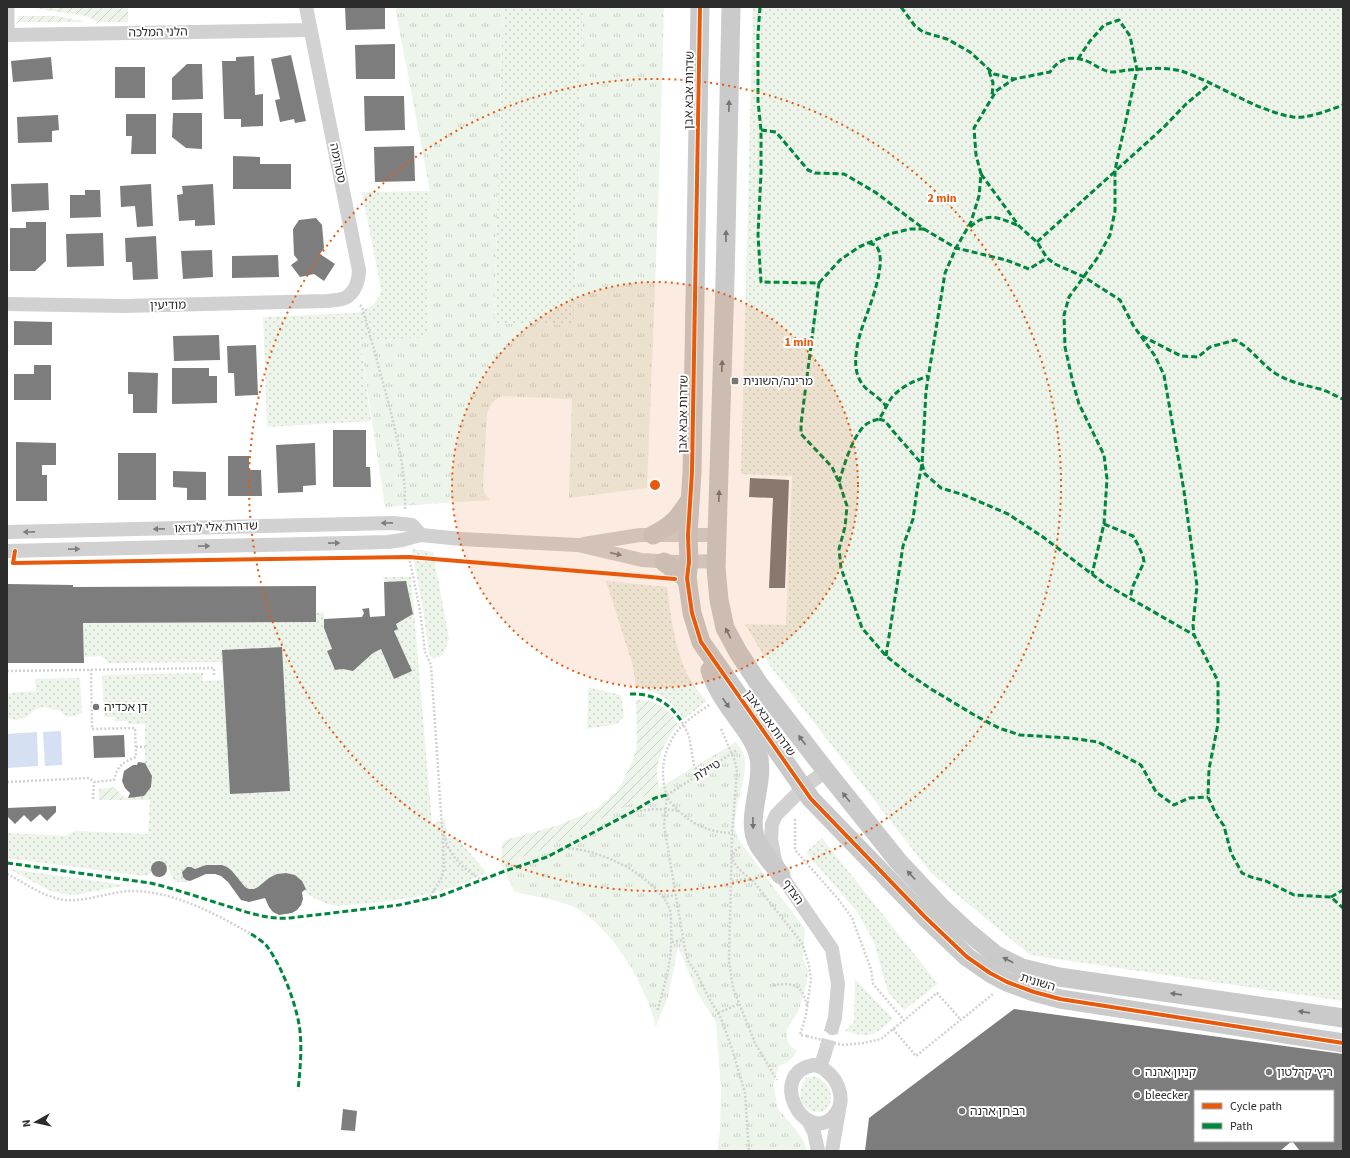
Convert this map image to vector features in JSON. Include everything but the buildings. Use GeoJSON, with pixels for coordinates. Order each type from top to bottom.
{"type":"FeatureCollection","features":[{"type":"Feature","properties":{"kind":"street","name":"סטרומה"},"geometry":{"type":"LineString","coordinates":[[306,7],[309,30],[359,270],[356,287],[351,294]]}},
{"type":"Feature","properties":{"kind":"street","name":"שדרות אבא אבן"},"geometry":{"type":"LineString","coordinates":[[700,7],[692,472],[688,535],[688,582],[692,613],[701,642],[804,787]]}},
{"type":"Feature","properties":{"kind":"street","name":"שדרות אבא אבן"},"geometry":{"type":"LineString","coordinates":[[731,7],[725,281],[717,535],[719,600],[726,628],[738,652],[759,684],[826,771]]}},
{"type":"Feature","properties":{"kind":"street","name":"הלני המלכה"},"geometry":{"type":"LineString","coordinates":[[9,35],[309,30]]}},
{"type":"Feature","properties":{"kind":"street","name":"מודיעין"},"geometry":{"type":"LineString","coordinates":[[7,304],[124,306],[328,301],[344,299],[351,294]]}},
{"type":"Feature","properties":{"kind":"street"},"geometry":{"type":"LineString","coordinates":[[653,535],[664,530],[678,518],[690,500]]}},
{"type":"Feature","properties":{"kind":"street","name":"שדרות אלי לנדאו"},"geometry":{"type":"LineString","coordinates":[[7,532],[393,523],[412,525],[421,535]]}},
{"type":"Feature","properties":{"kind":"street","name":"שדרות אלי לנדאו"},"geometry":{"type":"LineString","coordinates":[[7,551],[388,542],[421,535],[461,539],[578,545],[642,560],[664,562],[717,561]]}},
{"type":"Feature","properties":{"kind":"street","name":"שדרות אלי לנדאו"},"geometry":{"type":"LineString","coordinates":[[578,545],[640,535],[717,535]]}},
{"type":"Feature","properties":{"kind":"street"},"geometry":{"type":"LineString","coordinates":[[664,562],[683,576],[688,582]]}},
{"type":"Feature","properties":{"kind":"street"},"geometry":{"type":"LineString","coordinates":[[701,642],[713,680],[722,697],[755,743],[759,755],[759,772],[758,790],[753,814],[754,830],[757,843],[781,876]]}},
{"type":"Feature","properties":{"kind":"street","name":"הצדף"},"geometry":{"type":"LineString","coordinates":[[826,771],[804,787],[776,815],[772,824],[771,839],[775,860],[781,876],[832,948],[838,984],[835,1018],[832,1028]]}},
{"type":"Feature","properties":{"kind":"street","name":"השונית"},"geometry":{"type":"LineString","coordinates":[[826,771],[898,861],[941,907],[996,955],[1022,968],[1059,977],[1343,1018]]}},
{"type":"Feature","properties":{"kind":"street","name":"השונית"},"geometry":{"type":"LineString","coordinates":[[804,787],[811,799],[925,917],[967,957],[990,973],[1007,982],[1034,992],[1060,999],[1343,1043]]}},
{"type":"Feature","properties":{"kind":"street"},"geometry":{"type":"LineString","coordinates":[[820,1067],[825,1053]]}},
{"type":"Feature","properties":{"kind":"street"},"geometry":{"type":"LineString","coordinates":[[832,1151],[841,1104],[841,1096],[834,1078],[824,1068],[814,1065],[806,1067],[797,1073],[792,1082],[791,1090],[793,1102],[798,1111],[808,1120],[821,1124],[829,1120],[839,1110]]}},
{"type":"Feature","properties":{"kind":"street"},"geometry":{"type":"LineString","coordinates":[[808,1120],[814,1132],[818,1151]]}},
{"type":"Feature","properties":{"kind":"lane"},"geometry":{"type":"LineString","coordinates":[[9,35],[10,7]]}},
{"type":"Feature","properties":{"kind":"path"},"geometry":{"type":"LineString","coordinates":[[351,294],[362,307],[402,459],[406,492],[404,516]]}},
{"type":"Feature","properties":{"kind":"path"},"geometry":{"type":"LineString","coordinates":[[401,557],[417,557]]}},
{"type":"Feature","properties":{"kind":"path"},"geometry":{"type":"LineString","coordinates":[[409,557],[420,610],[425,652],[431,664],[442,827],[444,867],[438,887],[428,900]]}},
{"type":"Feature","properties":{"kind":"path"},"geometry":{"type":"LineString","coordinates":[[7,670],[214,668],[214,677]]}},
{"type":"Feature","properties":{"kind":"path"},"geometry":{"type":"LineString","coordinates":[[7,782],[89,778],[94,782],[114,780],[118,768],[136,757],[136,728],[92,729],[91,670]]}},
{"type":"Feature","properties":{"kind":"path"},"geometry":{"type":"LineString","coordinates":[[711,703],[683,725],[674,736],[666,752],[663,778],[664,787],[672,804],[690,820],[715,832],[737,832]]}},
{"type":"Feature","properties":{"kind":"path"},"geometry":{"type":"LineString","coordinates":[[682,722],[690,739],[694,765],[699,775]]}},
{"type":"Feature","properties":{"kind":"path"},"geometry":{"type":"LineString","coordinates":[[720,725],[735,761],[737,772],[732,833],[729,960],[733,988],[754,1043],[778,1082]]}},
{"type":"Feature","properties":{"kind":"path"},"geometry":{"type":"LineString","coordinates":[[136,747],[145,747]]}},
{"type":"Feature","properties":{"kind":"path"},"geometry":{"type":"LineString","coordinates":[[737,772],[759,772]]}},
{"type":"Feature","properties":{"kind":"path"},"geometry":{"type":"LineString","coordinates":[[94,782],[94,799]]}},
{"type":"Feature","properties":{"kind":"path"},"geometry":{"type":"LineString","coordinates":[[667,795],[664,826],[684,949],[688,961],[697,974],[718,1013],[733,1052],[745,1093],[749,1151]]}},
{"type":"Feature","properties":{"kind":"path"},"geometry":{"type":"LineString","coordinates":[[787,803],[794,814],[795,850],[839,900],[852,918],[871,969],[873,984],[904,1020]]}},
{"type":"Feature","properties":{"kind":"path"},"geometry":{"type":"LineString","coordinates":[[632,812],[652,809],[666,809],[680,812]]}},
{"type":"Feature","properties":{"kind":"path"},"geometry":{"type":"LineString","coordinates":[[442,827],[450,851],[457,861],[471,874],[482,880]]}},
{"type":"Feature","properties":{"kind":"path"},"geometry":{"type":"LineString","coordinates":[[744,847],[737,849],[734,854],[733,860],[736,866],[753,881],[802,943],[809,965],[811,979],[807,1008],[800,1035],[842,1044],[864,1043],[881,1040],[937,993],[961,1020]]}},
{"type":"Feature","properties":{"kind":"path"},"geometry":{"type":"LineString","coordinates":[[564,848],[587,850],[602,854],[644,877],[662,897],[670,910],[672,942],[670,965],[657,1012]]}},
{"type":"Feature","properties":{"kind":"path"},"geometry":{"type":"LineString","coordinates":[[7,874],[44,895],[68,900],[104,896],[121,892],[138,892],[178,899],[213,913],[251,934]]}},
{"type":"Feature","properties":{"kind":"path"},"geometry":{"type":"LineString","coordinates":[[732,881],[746,879],[753,881]]}},
{"type":"Feature","properties":{"kind":"path"},"geometry":{"type":"LineString","coordinates":[[662,897],[676,895]]}},
{"type":"Feature","properties":{"kind":"path"},"geometry":{"type":"LineString","coordinates":[[672,942],[683,940]]}},
{"type":"Feature","properties":{"kind":"path"},"geometry":{"type":"LineString","coordinates":[[893,1029],[916,1056],[1007,982]]}},
{"type":"Feature","properties":{"kind":"path"},"geometry":{"type":"LineString","coordinates":[[773,985],[797,987],[802,990],[807,1008]]}},
{"type":"Feature","properties":{"kind":"path"},"geometry":{"type":"LineString","coordinates":[[718,1013],[739,1004]]}},
{"type":"Feature","properties":{"kind":"green space"},"geometry":{"type":"Polygon","coordinates":[[[39,7],[128,7],[128,22],[98,22],[86,16],[39,9],[39,7]]]}},
{"type":"Feature","properties":{"kind":"green space"},"geometry":{"type":"Polygon","coordinates":[[[395,7],[503,7],[494,323],[574,325],[583,7],[664,7],[659,185],[647,488],[569,498],[572,399],[504,396],[493,402],[487,413],[483,487],[485,494],[490,500],[385,507],[360,341],[428,337],[430,191],[395,7]]]}},
{"type":"Feature","properties":{"kind":"green space"},"geometry":{"type":"Polygon","coordinates":[[[503,7],[583,7],[574,325],[494,323],[503,7]]]}},
{"type":"Feature","properties":{"kind":"green space"},"geometry":{"type":"Polygon","coordinates":[[[753,7],[1343,7],[1343,1001],[1030,955],[931,873],[770,666],[745,624],[786,625],[792,476],[741,474],[753,7]]]}},
{"type":"Feature","properties":{"kind":"green space"},"geometry":{"type":"Polygon","coordinates":[[[18,16],[57,16],[86,22],[18,22],[18,16]]]}},
{"type":"Feature","properties":{"kind":"green space"},"geometry":{"type":"Polygon","coordinates":[[[430,191],[428,338],[360,341],[371,421],[267,427],[263,317],[356,313],[372,306],[380,296],[381,288],[362,192],[430,191]]]}},
{"type":"Feature","properties":{"kind":"green space"},"geometry":{"type":"Polygon","coordinates":[[[413,549],[433,552],[449,638],[444,653],[440,657],[432,658],[429,653],[423,609],[412,552],[413,549]]]}},
{"type":"Feature","properties":{"kind":"green space"},"geometry":{"type":"Polygon","coordinates":[[[383,577],[411,577],[432,824],[445,819],[447,838],[457,838],[486,872],[457,885],[409,898],[338,906],[330,905],[309,895],[299,878],[292,874],[286,873],[275,876],[257,888],[248,889],[230,870],[220,865],[209,865],[195,869],[189,867],[185,869],[183,876],[184,879],[190,881],[177,882],[174,880],[165,864],[161,861],[154,862],[149,875],[143,876],[7,858],[7,833],[65,836],[75,831],[148,834],[150,800],[127,800],[128,798],[143,796],[150,787],[152,776],[145,763],[145,724],[128,724],[128,721],[115,721],[115,717],[104,717],[102,675],[203,673],[203,681],[223,680],[222,662],[107,663],[106,659],[101,656],[84,657],[83,623],[316,622],[316,613],[324,612],[324,628],[332,649],[327,652],[335,670],[343,669],[353,671],[373,653],[381,649],[394,679],[394,631],[398,629],[396,624],[413,614],[406,582],[384,582],[383,577]],[[282,647],[222,651],[230,794],[290,790],[282,647]]]}},
{"type":"Feature","properties":{"kind":"green space"},"geometry":{"type":"Polygon","coordinates":[[[606,581],[667,587],[677,646],[692,682],[707,701],[684,719],[675,707],[664,697],[651,691],[636,687],[633,666],[606,581]]]}},
{"type":"Feature","properties":{"kind":"green space"},"geometry":{"type":"Polygon","coordinates":[[[80,678],[82,713],[75,716],[66,717],[61,711],[43,707],[34,710],[28,716],[16,720],[7,718],[7,679],[8,693],[36,691],[35,679],[80,678]]]}},
{"type":"Feature","properties":{"kind":"green space"},"geometry":{"type":"Polygon","coordinates":[[[588,687],[621,695],[624,716],[617,724],[587,729],[588,687]]]}},
{"type":"Feature","properties":{"kind":"green space"},"geometry":{"type":"Polygon","coordinates":[[[636,700],[649,701],[661,706],[671,714],[678,725],[666,742],[660,755],[657,768],[659,788],[547,848],[501,865],[502,844],[505,840],[559,825],[598,808],[619,789],[633,760],[637,746],[636,700]]]}},
{"type":"Feature","properties":{"kind":"green space"},"geometry":{"type":"Polygon","coordinates":[[[736,742],[743,752],[745,760],[745,769],[735,819],[737,836],[805,929],[803,958],[808,971],[807,983],[798,1012],[787,1029],[787,1040],[797,1051],[789,1060],[779,1066],[773,1084],[778,1109],[796,1130],[804,1142],[807,1151],[717,1151],[720,1130],[721,1090],[716,1022],[698,994],[678,947],[668,997],[656,1026],[636,975],[626,959],[602,929],[588,916],[572,906],[515,892],[501,865],[547,848],[659,788],[736,742]]]}},
{"type":"Feature","properties":{"kind":"green space"},"geometry":{"type":"Polygon","coordinates":[[[115,787],[122,796],[128,798],[127,800],[99,800],[99,789],[115,787]]]}},
{"type":"Feature","properties":{"kind":"green space"},"geometry":{"type":"Polygon","coordinates":[[[822,838],[938,984],[904,1010],[888,992],[874,942],[858,913],[806,852],[822,838]]]}},
{"type":"Feature","properties":{"kind":"green space"},"geometry":{"type":"Polygon","coordinates":[[[9,869],[126,885],[75,895],[64,894],[51,891],[9,869]]]}},
{"type":"Feature","properties":{"kind":"green space"},"geometry":{"type":"Polygon","coordinates":[[[855,979],[893,1019],[876,1033],[861,1035],[845,1031],[854,1022],[855,979]]]}},
{"type":"Feature","properties":{"kind":"green space"},"geometry":{"type":"Polygon","coordinates":[[[814,1076],[820,1078],[828,1086],[830,1092],[830,1103],[826,1110],[819,1112],[812,1111],[805,1107],[801,1100],[801,1090],[806,1078],[814,1076]]]}},
{"type":"Feature","properties":{"kind":"water"},"geometry":{"type":"Polygon","coordinates":[[[61,731],[62,765],[45,766],[43,732],[61,731]]]}},
{"type":"Feature","properties":{"kind":"water"},"geometry":{"type":"Polygon","coordinates":[[[37,732],[38,766],[7,768],[7,734],[37,732]]]}},
{"type":"Feature","properties":{"kind":"tunnel"},"geometry":{"type":"LineString","coordinates":[[825,1053],[832,1028]]}},
{"type":"Feature","properties":{"kind":"marked path"},"geometry":{"type":"LineString","coordinates":[[760,7],[758,35],[758,101],[761,130],[761,173],[758,235],[761,282],[819,283],[801,434],[832,467],[847,506],[845,527],[839,549],[841,568],[862,628],[886,656],[910,675],[976,716],[999,728],[1020,735],[1070,738],[1098,742],[1141,765],[1156,792],[1174,805],[1189,798],[1208,797]]}},
{"type":"Feature","properties":{"kind":"marked path"},"geometry":{"type":"LineString","coordinates":[[901,7],[915,26],[923,32],[947,39],[970,52],[994,74],[1014,79],[1050,72],[1063,60],[1078,58],[1111,72],[1155,68],[1177,70],[1198,77],[1265,109],[1293,117],[1325,112],[1343,105]]}},
{"type":"Feature","properties":{"kind":"marked path"},"geometry":{"type":"LineString","coordinates":[[1078,59],[1090,41],[1104,25],[1119,20],[1130,36],[1137,70],[1115,170],[1115,211],[1110,235],[1098,257],[1069,297],[1064,315],[1065,347],[1073,383],[1079,404],[1104,455],[1107,479],[1104,524],[1092,574]]}},
{"type":"Feature","properties":{"kind":"marked path"},"geometry":{"type":"LineString","coordinates":[[989,71],[993,83],[992,97]]}},
{"type":"Feature","properties":{"kind":"marked path"},"geometry":{"type":"LineString","coordinates":[[886,656],[903,546],[913,519],[922,464],[926,391],[945,273],[956,248],[971,222],[979,196],[981,174],[976,155],[974,128],[996,91],[1014,79]]}},
{"type":"Feature","properties":{"kind":"marked path"},"geometry":{"type":"LineString","coordinates":[[1037,242],[1164,127],[1186,104],[1210,84]]}},
{"type":"Feature","properties":{"kind":"marked path"},"geometry":{"type":"LineString","coordinates":[[761,130],[776,132],[808,170],[815,173],[844,174],[875,192],[924,229],[956,248],[1006,260],[1029,269],[1047,258]]}},
{"type":"Feature","properties":{"kind":"marked path"},"geometry":{"type":"LineString","coordinates":[[981,174],[1019,226],[1037,242],[1047,258],[1055,264],[1084,277],[1120,300],[1133,325],[1155,356],[1164,375],[1184,491],[1197,586],[1193,625],[1194,635],[1218,681],[1218,724],[1209,769],[1208,797],[1217,816],[1224,826],[1231,853],[1242,873],[1266,881],[1294,895],[1331,897],[1343,908]]}},
{"type":"Feature","properties":{"kind":"marked path"},"geometry":{"type":"LineString","coordinates":[[970,227],[976,222],[988,218],[1000,219],[1019,226]]}},
{"type":"Feature","properties":{"kind":"marked path"},"geometry":{"type":"LineString","coordinates":[[819,283],[840,260],[859,247],[889,234],[910,229],[924,229]]}},
{"type":"Feature","properties":{"kind":"marked path"},"geometry":{"type":"LineString","coordinates":[[869,243],[875,245],[879,252],[879,274],[858,342],[856,365],[858,376],[862,384],[887,407]]}},
{"type":"Feature","properties":{"kind":"marked path"},"geometry":{"type":"LineString","coordinates":[[1142,336],[1181,356],[1198,357],[1210,347],[1235,340],[1241,343],[1267,367],[1283,378],[1323,390],[1343,399]]}},
{"type":"Feature","properties":{"kind":"marked path"},"geometry":{"type":"LineString","coordinates":[[839,482],[854,440],[864,426],[879,419],[892,397],[900,390],[913,382],[928,376]]}},
{"type":"Feature","properties":{"kind":"marked path"},"geometry":{"type":"LineString","coordinates":[[879,419],[885,421],[922,464],[925,474],[941,488],[964,495],[1008,514],[1043,537],[1105,584],[1194,635]]}},
{"type":"Feature","properties":{"kind":"marked path"},"geometry":{"type":"LineString","coordinates":[[1104,524],[1133,536],[1143,556],[1144,562],[1133,586],[1130,598]]}},
{"type":"Feature","properties":{"kind":"marked path"},"geometry":{"type":"LineString","coordinates":[[630,694],[646,695],[660,700],[672,709],[682,722]]}},
{"type":"Feature","properties":{"kind":"marked path"},"geometry":{"type":"LineString","coordinates":[[7,863],[150,883],[242,911],[274,918],[290,918],[399,905],[440,896],[505,871],[547,857],[632,812],[655,798],[667,795]]}},
{"type":"Feature","properties":{"kind":"marked path"},"geometry":{"type":"LineString","coordinates":[[1331,897],[1343,890]]}},
{"type":"Feature","properties":{"kind":"marked path"},"geometry":{"type":"LineString","coordinates":[[251,934],[266,945],[278,964],[288,986],[296,1010],[301,1046],[298,1090]]}},
{"type":"Feature","properties":{"kind":"cycle path"},"geometry":{"type":"LineString","coordinates":[[700,7],[692,472],[688,535],[689,562],[687,578],[692,613],[701,642],[811,799],[925,917],[967,957],[990,973],[1007,982],[1034,992],[1060,999],[1343,1043]]}},
{"type":"Feature","properties":{"kind":"cycle path"},"geometry":{"type":"LineString","coordinates":[[15,551],[13,563],[409,557],[675,579]]}},
{"type":"Feature","properties":{"kind":"place","name":"מרינה/השונית"},"geometry":{"type":"Point","coordinates":[735,381]}},
{"type":"Feature","properties":{"kind":"place","name":"דן אכדיה"},"geometry":{"type":"Point","coordinates":[96,707]}},
{"type":"Feature","properties":{"kind":"place","name":"קניון ארנה"},"geometry":{"type":"Point","coordinates":[1137,1072]}},
{"type":"Feature","properties":{"kind":"place","name":"ריץ׳ קרלטון"},"geometry":{"type":"Point","coordinates":[1269,1072]}},
{"type":"Feature","properties":{"kind":"place","name":"bleecker"},"geometry":{"type":"Point","coordinates":[1137,1095]}},
{"type":"Feature","properties":{"kind":"place","name":"רב חן ארנה"},"geometry":{"type":"Point","coordinates":[962,1111]}}]}
